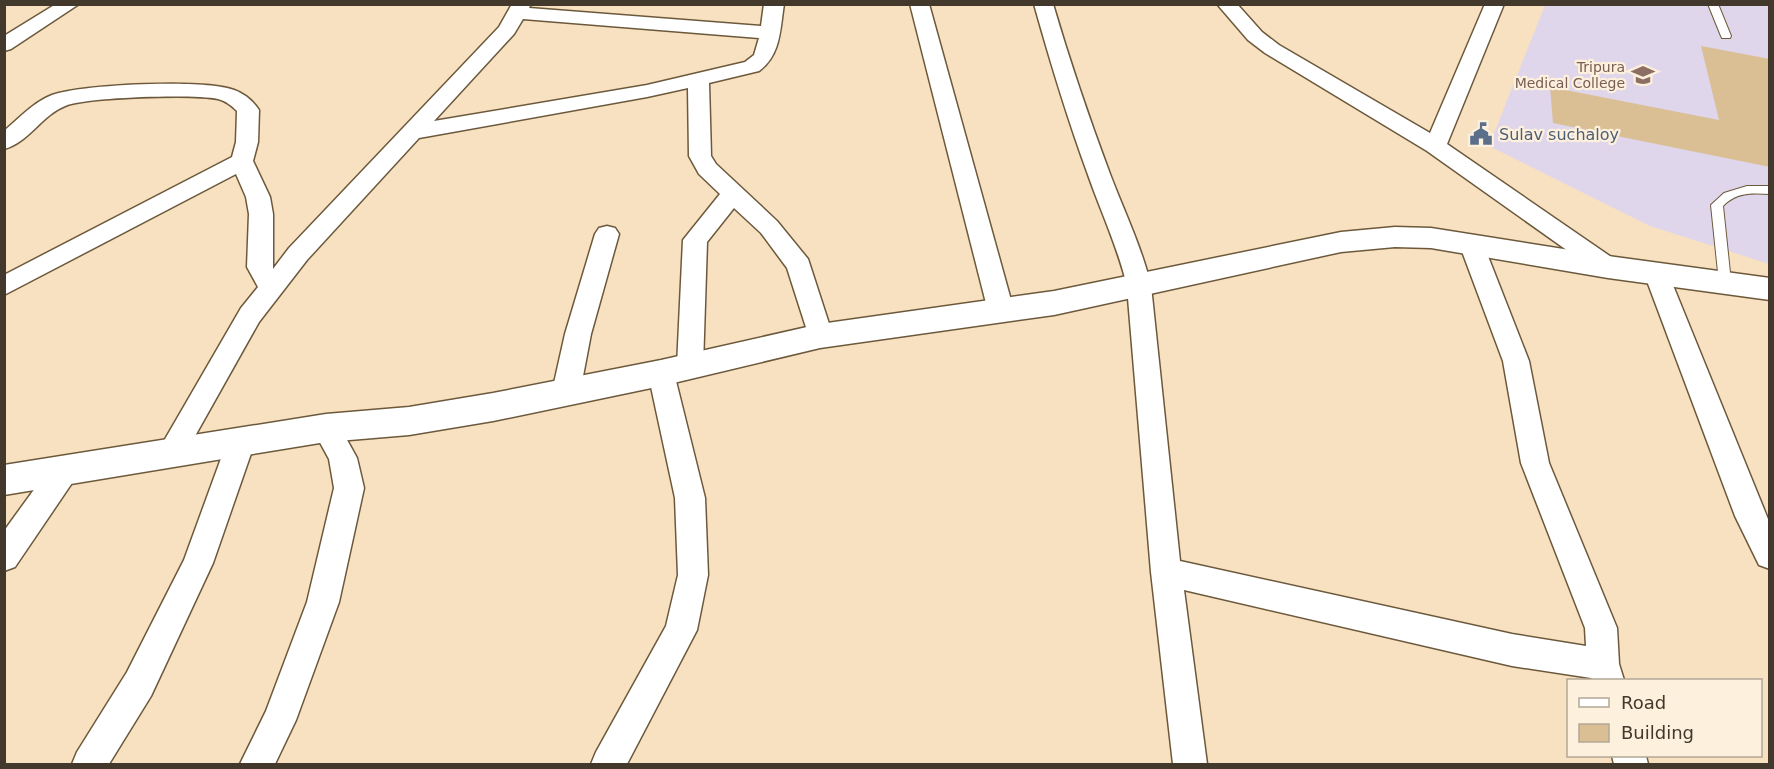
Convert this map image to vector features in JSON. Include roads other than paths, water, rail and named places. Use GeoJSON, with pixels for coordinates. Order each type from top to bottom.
{"type":"FeatureCollection","features":[{"type":"Feature","properties":{"kind":"street"},"geometry":{"type":"LineString","coordinates":[[4,45],[70,4]]}},
{"type":"Feature","properties":{"kind":"street"},"geometry":{"type":"LineString","coordinates":[[413,132],[647,91],[752,67],[761,63],[765,55],[774,4]]}},
{"type":"Feature","properties":{"kind":"street"},"geometry":{"type":"LineString","coordinates":[[919,4],[1001,311]]}},
{"type":"Feature","properties":{"kind":"street"},"geometry":{"type":"LineString","coordinates":[[1043,4],[1072,102],[1132,260],[1139,286],[1166,572],[1190,765]]}},
{"type":"Feature","properties":{"kind":"street"},"geometry":{"type":"LineString","coordinates":[[1226,4],[1255,36],[1272,49],[1435,146],[1608,267]]}},
{"type":"Feature","properties":{"kind":"street"},"geometry":{"type":"LineString","coordinates":[[1435,146],[1495,4]]}},
{"type":"Feature","properties":{"kind":"street"},"geometry":{"type":"LineString","coordinates":[[171,453],[250,315],[271,286],[297,254],[507,30],[520,9],[769,33]]}},
{"type":"Feature","properties":{"kind":"street"},"geometry":{"type":"LineString","coordinates":[[698,79],[700,156],[707,169],[770,227],[799,265],[820,336]]}},
{"type":"Feature","properties":{"kind":"street"},"geometry":{"type":"LineString","coordinates":[[4,142],[44,109],[69,97],[191,91],[220,93],[239,99],[248,110],[247,142],[242,161],[258,196],[261,214],[259,267],[271,286]]}},
{"type":"Feature","properties":{"kind":"street"},"geometry":{"type":"LineString","coordinates":[[4,286],[242,161]]}},
{"type":"Feature","properties":{"kind":"street"},"geometry":{"type":"LineString","coordinates":[[608,765],[681,630],[693,575],[690,498],[676,369],[695,240],[734,192]]}},
{"type":"Feature","properties":{"kind":"street"},"geometry":{"type":"LineString","coordinates":[[566,392],[578,334],[607,234]]}},
{"type":"Feature","properties":{"kind":"street"},"geometry":{"type":"LineString","coordinates":[[4,480],[326,428],[409,421],[566,392],[820,336],[1001,311],[1139,286],[1341,242],[1431,238],[1608,267],[1770,289]]}},
{"type":"Feature","properties":{"kind":"street"},"geometry":{"type":"LineString","coordinates":[[1166,572],[1605,672],[1601,628],[1535,463],[1516,361],[1472,246]]}},
{"type":"Feature","properties":{"kind":"street"},"geometry":{"type":"LineString","coordinates":[[1656,273],[1750,516],[1770,555]]}},
{"type":"Feature","properties":{"kind":"street"},"geometry":{"type":"LineString","coordinates":[[257,765],[279,720],[323,602],[349,488],[343,459],[326,428]]}},
{"type":"Feature","properties":{"kind":"street"},"geometry":{"type":"LineString","coordinates":[[89,765],[139,684],[198,563],[241,442]]}},
{"type":"Feature","properties":{"kind":"street"},"geometry":{"type":"LineString","coordinates":[[4,557],[64,471]]}},
{"type":"Feature","properties":{"kind":"lane"},"geometry":{"type":"LineString","coordinates":[[1713,4],[1726,36]]}},
{"type":"Feature","properties":{"kind":"lane"},"geometry":{"type":"LineString","coordinates":[[1725,282],[1717,205],[1725,195],[1748,189],[1770,190]]}},
{"type":"Feature","properties":{"kind":"place","name":"Tripura Medical College"},"geometry":{"type":"Point","coordinates":[1643,75]}},
{"type":"Feature","properties":{"kind":"place","name":"Sulav suchaloy"},"geometry":{"type":"Point","coordinates":[1481,134]}}]}
